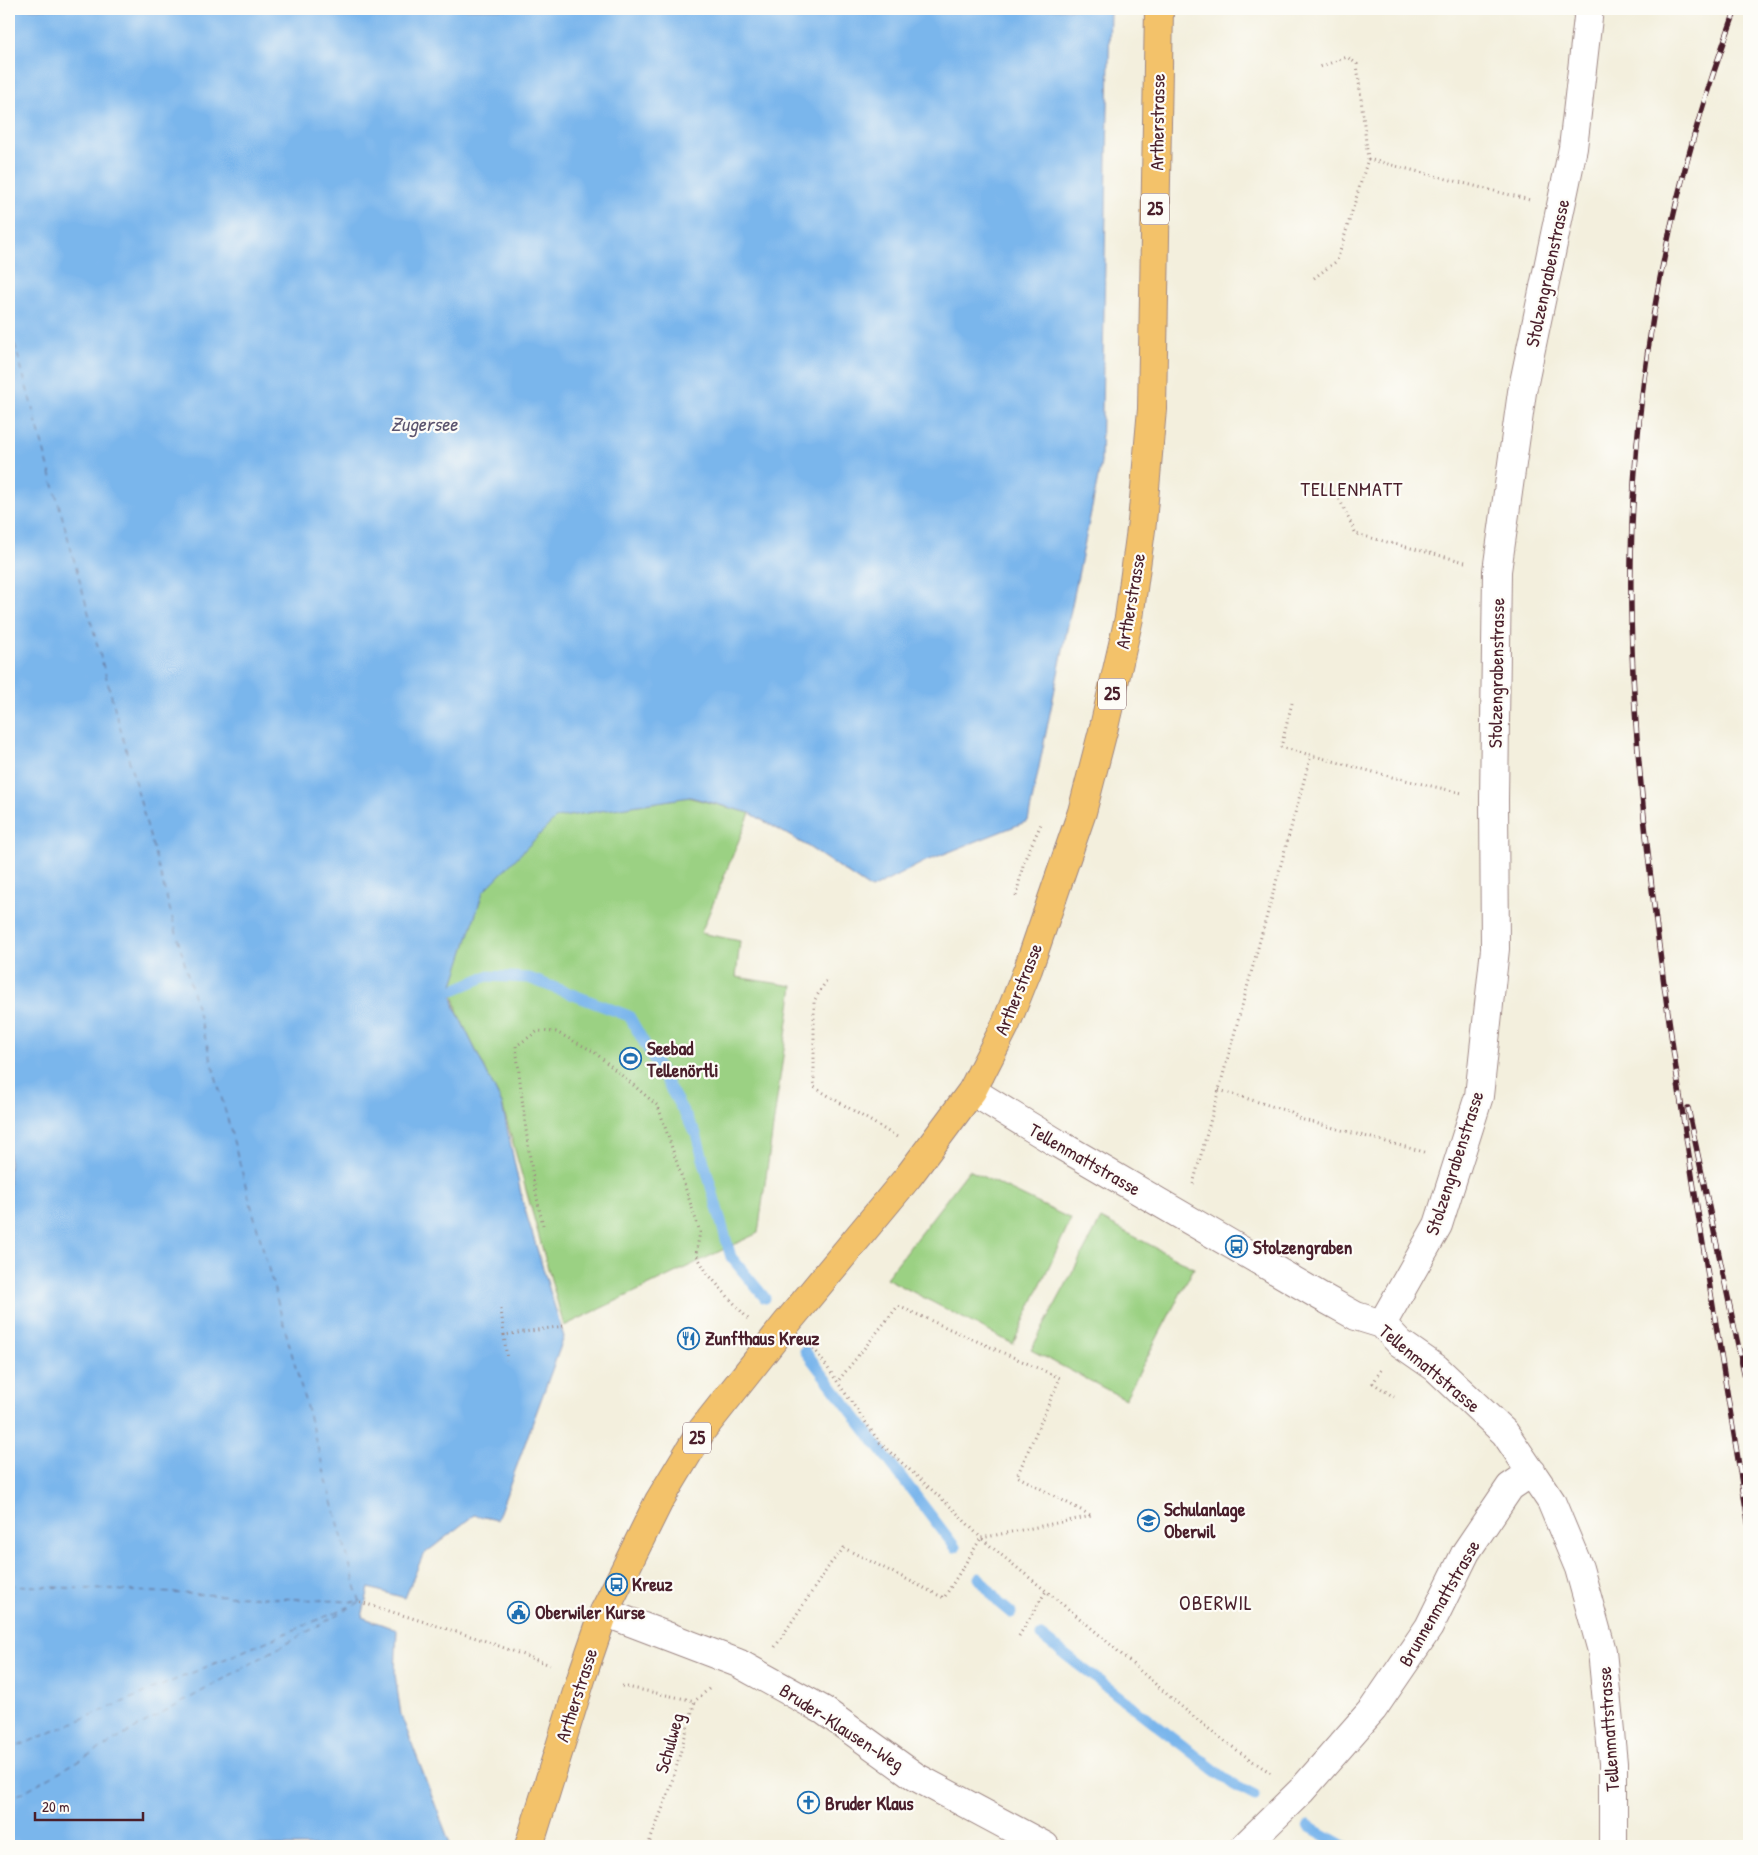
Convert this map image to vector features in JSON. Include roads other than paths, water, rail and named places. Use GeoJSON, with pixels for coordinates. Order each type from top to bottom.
{"type":"FeatureCollection","features":[{"type":"Feature","properties":{"kind":"main road","name":"Artherstrasse"},"geometry":{"type":"LineString","coordinates":[[529,1846],[604,1612],[616,1584],[659,1501],[702,1430],[786,1324],[908,1177],[972,1091],[1017,999],[1075,833],[1104,727],[1129,618],[1142,522],[1152,409],[1159,9]]}},
{"type":"Feature","properties":{"kind":"street","name":"Stolzengrabenstrasse"},"geometry":{"type":"LineString","coordinates":[[1382,1324],[1438,1225],[1479,1096],[1495,949],[1494,800],[1497,571],[1522,392],[1573,148],[1589,9]]}},
{"type":"Feature","properties":{"kind":"street","name":"Tellenmattstrasse"},"geometry":{"type":"LineString","coordinates":[[972,1091],[1035,1130],[1356,1316],[1382,1324],[1400,1343],[1436,1368],[1505,1433],[1551,1501],[1580,1568],[1602,1651],[1613,1762],[1613,1846]]}},
{"type":"Feature","properties":{"kind":"street","name":"Brunnenmattstrasse"},"geometry":{"type":"LineString","coordinates":[[1245,1846],[1301,1791],[1373,1708],[1429,1627],[1466,1552],[1504,1495],[1510,1487],[1532,1472]]}},
{"type":"Feature","properties":{"kind":"street","name":"Bruder-Klausen-Weg"},"geometry":{"type":"LineString","coordinates":[[604,1612],[748,1668],[823,1710],[916,1777],[1045,1846]]}},
{"type":"Feature","properties":{"kind":"water","name":"Zugersee"},"geometry":{"type":"Polygon","coordinates":[[[9,9],[1110,9],[1101,463],[1028,821],[926,861],[871,889],[807,846],[750,813],[690,797],[556,818],[483,892],[451,991],[455,1008],[502,1104],[523,1203],[564,1337],[497,1520],[474,1515],[423,1555],[405,1598],[369,1588],[362,1617],[397,1630],[395,1674],[401,1715],[451,1846],[9,1846],[9,9]]]}},
{"type":"Feature","properties":{"kind":"waterway"},"geometry":{"type":"LineString","coordinates":[[451,991],[487,976],[529,978],[629,1016],[696,1134],[731,1257],[765,1298]]}},
{"type":"Feature","properties":{"kind":"waterway"},"geometry":{"type":"LineString","coordinates":[[805,1351],[955,1547]]}},
{"type":"Feature","properties":{"kind":"waterway"},"geometry":{"type":"LineString","coordinates":[[979,1578],[999,1603],[1011,1613]]}},
{"type":"Feature","properties":{"kind":"waterway"},"geometry":{"type":"LineString","coordinates":[[1041,1636],[1234,1785],[1255,1796]]}},
{"type":"Feature","properties":{"kind":"waterway"},"geometry":{"type":"LineString","coordinates":[[1308,1826],[1344,1846]]}},
{"type":"Feature","properties":{"kind":"railway"},"geometry":{"type":"LineString","coordinates":[[1736,9],[1692,143],[1660,280],[1639,420],[1634,490],[1631,609],[1638,754],[1659,946],[1690,1164],[1749,1527]]}},
{"type":"Feature","properties":{"kind":"railway"},"geometry":{"type":"LineString","coordinates":[[1688,1108],[1749,1397]]}},
{"type":"Feature","properties":{"kind":"place","name":"Seebad Tellenörtli"},"geometry":{"type":"Point","coordinates":[631,1059]}},
{"type":"Feature","properties":{"kind":"place","name":"Stolzengraben"},"geometry":{"type":"Point","coordinates":[1237,1247]}},
{"type":"Feature","properties":{"kind":"place","name":"Zunfthaus Kreuz"},"geometry":{"type":"Point","coordinates":[689,1338]}},
{"type":"Feature","properties":{"kind":"place","name":"Schulanlage Oberwil"},"geometry":{"type":"Point","coordinates":[1148,1520]}},
{"type":"Feature","properties":{"kind":"place","name":"Kreuz"},"geometry":{"type":"Point","coordinates":[616,1584]}},
{"type":"Feature","properties":{"kind":"place","name":"Oberwiler Kurse"},"geometry":{"type":"Point","coordinates":[519,1612]}},
{"type":"Feature","properties":{"kind":"place","name":"Bruder Klaus"},"geometry":{"type":"Point","coordinates":[809,1803]}},
{"type":"Feature","properties":{"kind":"district","name":"TELLENMATT"},"geometry":{"type":"Point","coordinates":[1352,489]}},
{"type":"Feature","properties":{"kind":"district","name":"OBERWIL"},"geometry":{"type":"Point","coordinates":[1216,1603]}}]}
